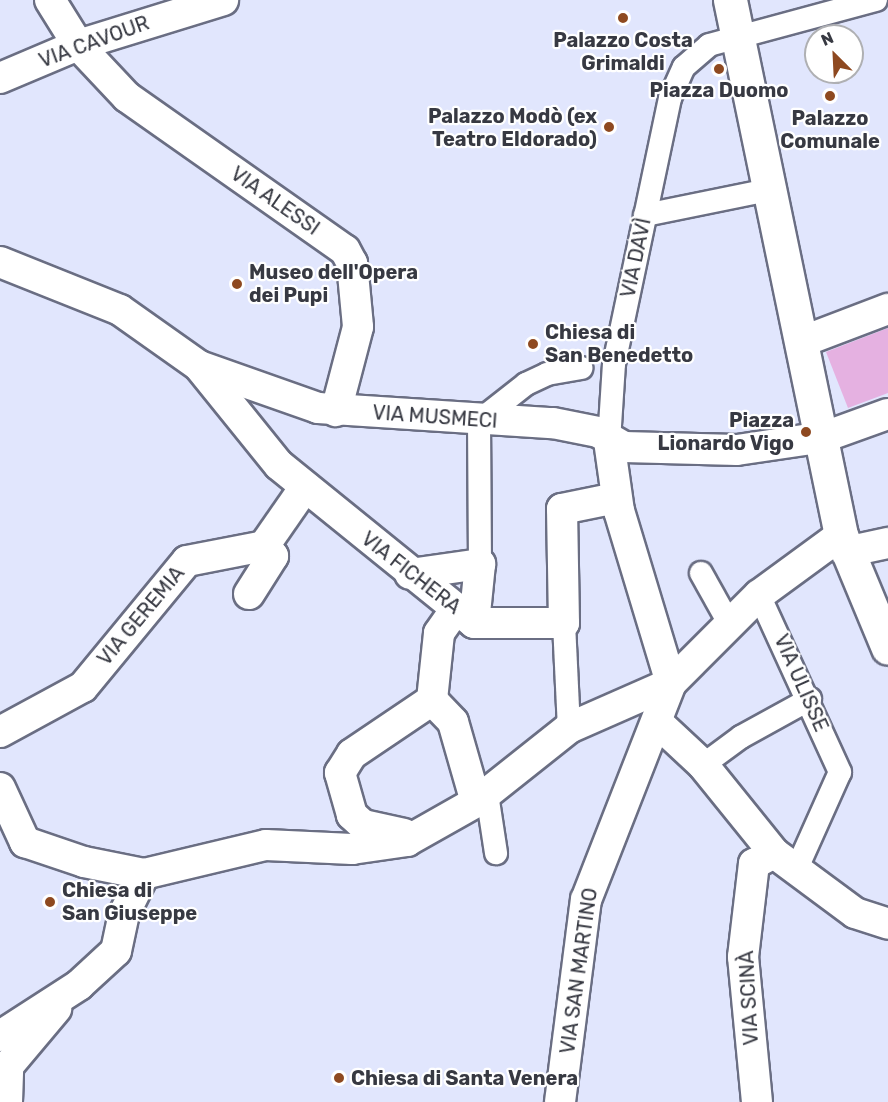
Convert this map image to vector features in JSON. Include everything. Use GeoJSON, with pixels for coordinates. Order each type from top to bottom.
{"type":"FeatureCollection","features":[{"type":"Feature","properties":{"kind":"street","name":"VIA ALESSI"},"geometry":{"type":"LineString","coordinates":[[50,0],[78,45],[127,97],[345,250],[352,263],[358,327],[327,410]]}},
{"type":"Feature","properties":{"kind":"street","name":"VIA CAVOUR"},"geometry":{"type":"LineString","coordinates":[[0,78],[78,45],[217,0]]}},
{"type":"Feature","properties":{"kind":"street"},"geometry":{"type":"LineString","coordinates":[[730,0],[773,189],[846,550],[888,648]]}},
{"type":"Feature","properties":{"kind":"street"},"geometry":{"type":"LineString","coordinates":[[739,37],[876,0]]}},
{"type":"Feature","properties":{"kind":"street","name":"VIA DAVÌ"},"geometry":{"type":"LineString","coordinates":[[615,437],[614,364],[663,129],[684,67],[709,45],[739,37]]}},
{"type":"Feature","properties":{"kind":"street"},"geometry":{"type":"LineString","coordinates":[[645,215],[773,189]]}},
{"type":"Feature","properties":{"kind":"street"},"geometry":{"type":"LineString","coordinates":[[0,262],[120,310],[198,366]]}},
{"type":"Feature","properties":{"kind":"street"},"geometry":{"type":"LineString","coordinates":[[803,334],[888,309]]}},
{"type":"Feature","properties":{"kind":"street","name":"VIA MUSMECI"},"geometry":{"type":"LineString","coordinates":[[198,366],[327,410],[478,421],[552,423],[615,437]]}},
{"type":"Feature","properties":{"kind":"street","name":"VIA FICHERA"},"geometry":{"type":"LineString","coordinates":[[198,366],[279,465],[410,574],[465,616],[564,623]]}},
{"type":"Feature","properties":{"kind":"street"},"geometry":{"type":"LineString","coordinates":[[496,853],[482,798],[453,722],[432,700],[439,633],[465,616],[480,564],[478,421],[526,384],[547,374],[581,368]]}},
{"type":"Feature","properties":{"kind":"street"},"geometry":{"type":"LineString","coordinates":[[674,672],[617,505],[615,437],[737,450],[824,437],[888,414]]}},
{"type":"Feature","properties":{"kind":"street"},"geometry":{"type":"LineString","coordinates":[[249,594],[273,556],[264,546],[305,487]]}},
{"type":"Feature","properties":{"kind":"street"},"geometry":{"type":"LineString","coordinates":[[565,727],[562,509],[617,505]]}},
{"type":"Feature","properties":{"kind":"street"},"geometry":{"type":"LineString","coordinates":[[0,788],[12,845],[144,874],[266,845],[351,849],[417,836],[482,798],[565,727],[674,672],[798,563],[846,550],[888,543]]}},
{"type":"Feature","properties":{"kind":"street","name":"VIA GEREMIA"},"geometry":{"type":"LineString","coordinates":[[0,732],[83,687],[187,561],[264,546]]}},
{"type":"Feature","properties":{"kind":"street"},"geometry":{"type":"LineString","coordinates":[[410,574],[480,564]]}},
{"type":"Feature","properties":{"kind":"street"},"geometry":{"type":"LineString","coordinates":[[701,573],[729,623]]}},
{"type":"Feature","properties":{"kind":"street","name":"VIA ULISSE"},"geometry":{"type":"LineString","coordinates":[[759,595],[810,699],[840,772],[794,863]]}},
{"type":"Feature","properties":{"kind":"street","name":"VIA SAN MARTINO"},"geometry":{"type":"LineString","coordinates":[[560,1102],[586,900],[594,875],[658,723],[674,672]]}},
{"type":"Feature","properties":{"kind":"street"},"geometry":{"type":"LineString","coordinates":[[704,765],[741,737],[810,699]]}},
{"type":"Feature","properties":{"kind":"street"},"geometry":{"type":"LineString","coordinates":[[417,836],[363,825],[345,802],[340,773],[352,754],[432,700]]}},
{"type":"Feature","properties":{"kind":"street"},"geometry":{"type":"LineString","coordinates":[[658,723],[704,765],[794,863],[855,913],[888,924]]}},
{"type":"Feature","properties":{"kind":"street","name":"VIA SCINÀ"},"geometry":{"type":"LineString","coordinates":[[757,1102],[743,957],[753,894],[754,864],[794,863]]}},
{"type":"Feature","properties":{"kind":"street"},"geometry":{"type":"LineString","coordinates":[[7,1102],[8,1066],[79,985],[116,951],[124,914],[144,874]]}},
{"type":"Feature","properties":{"kind":"street"},"geometry":{"type":"LineString","coordinates":[[0,1036],[79,985]]}},
{"type":"Feature","properties":{"kind":"shaded area"},"geometry":{"type":"Polygon","coordinates":[[[888,328],[888,393],[848,408],[826,352],[888,328]]]}},
{"type":"Feature","properties":{"kind":"place","name":"Palazzo Costa Grimaldi"},"geometry":{"type":"Point","coordinates":[623,18]}},
{"type":"Feature","properties":{"kind":"place","name":"Piazza Duomo"},"geometry":{"type":"Point","coordinates":[719,69]}},
{"type":"Feature","properties":{"kind":"place","name":"Palazzo Comunale"},"geometry":{"type":"Point","coordinates":[830,96]}},
{"type":"Feature","properties":{"kind":"place","name":"Palazzo Modò (ex Teatro Eldorado)"},"geometry":{"type":"Point","coordinates":[609,127]}},
{"type":"Feature","properties":{"kind":"place","name":"Museo dell'Opera dei Pupi"},"geometry":{"type":"Point","coordinates":[237,284]}},
{"type":"Feature","properties":{"kind":"place","name":"Chiesa di San Benedetto"},"geometry":{"type":"Point","coordinates":[533,344]}},
{"type":"Feature","properties":{"kind":"place","name":"Piazza Lionardo Vigo"},"geometry":{"type":"Point","coordinates":[806,432]}},
{"type":"Feature","properties":{"kind":"place","name":"Chiesa di San Giuseppe"},"geometry":{"type":"Point","coordinates":[50,902]}},
{"type":"Feature","properties":{"kind":"place","name":"Chiesa di Santa Venera"},"geometry":{"type":"Point","coordinates":[339,1078]}}]}
